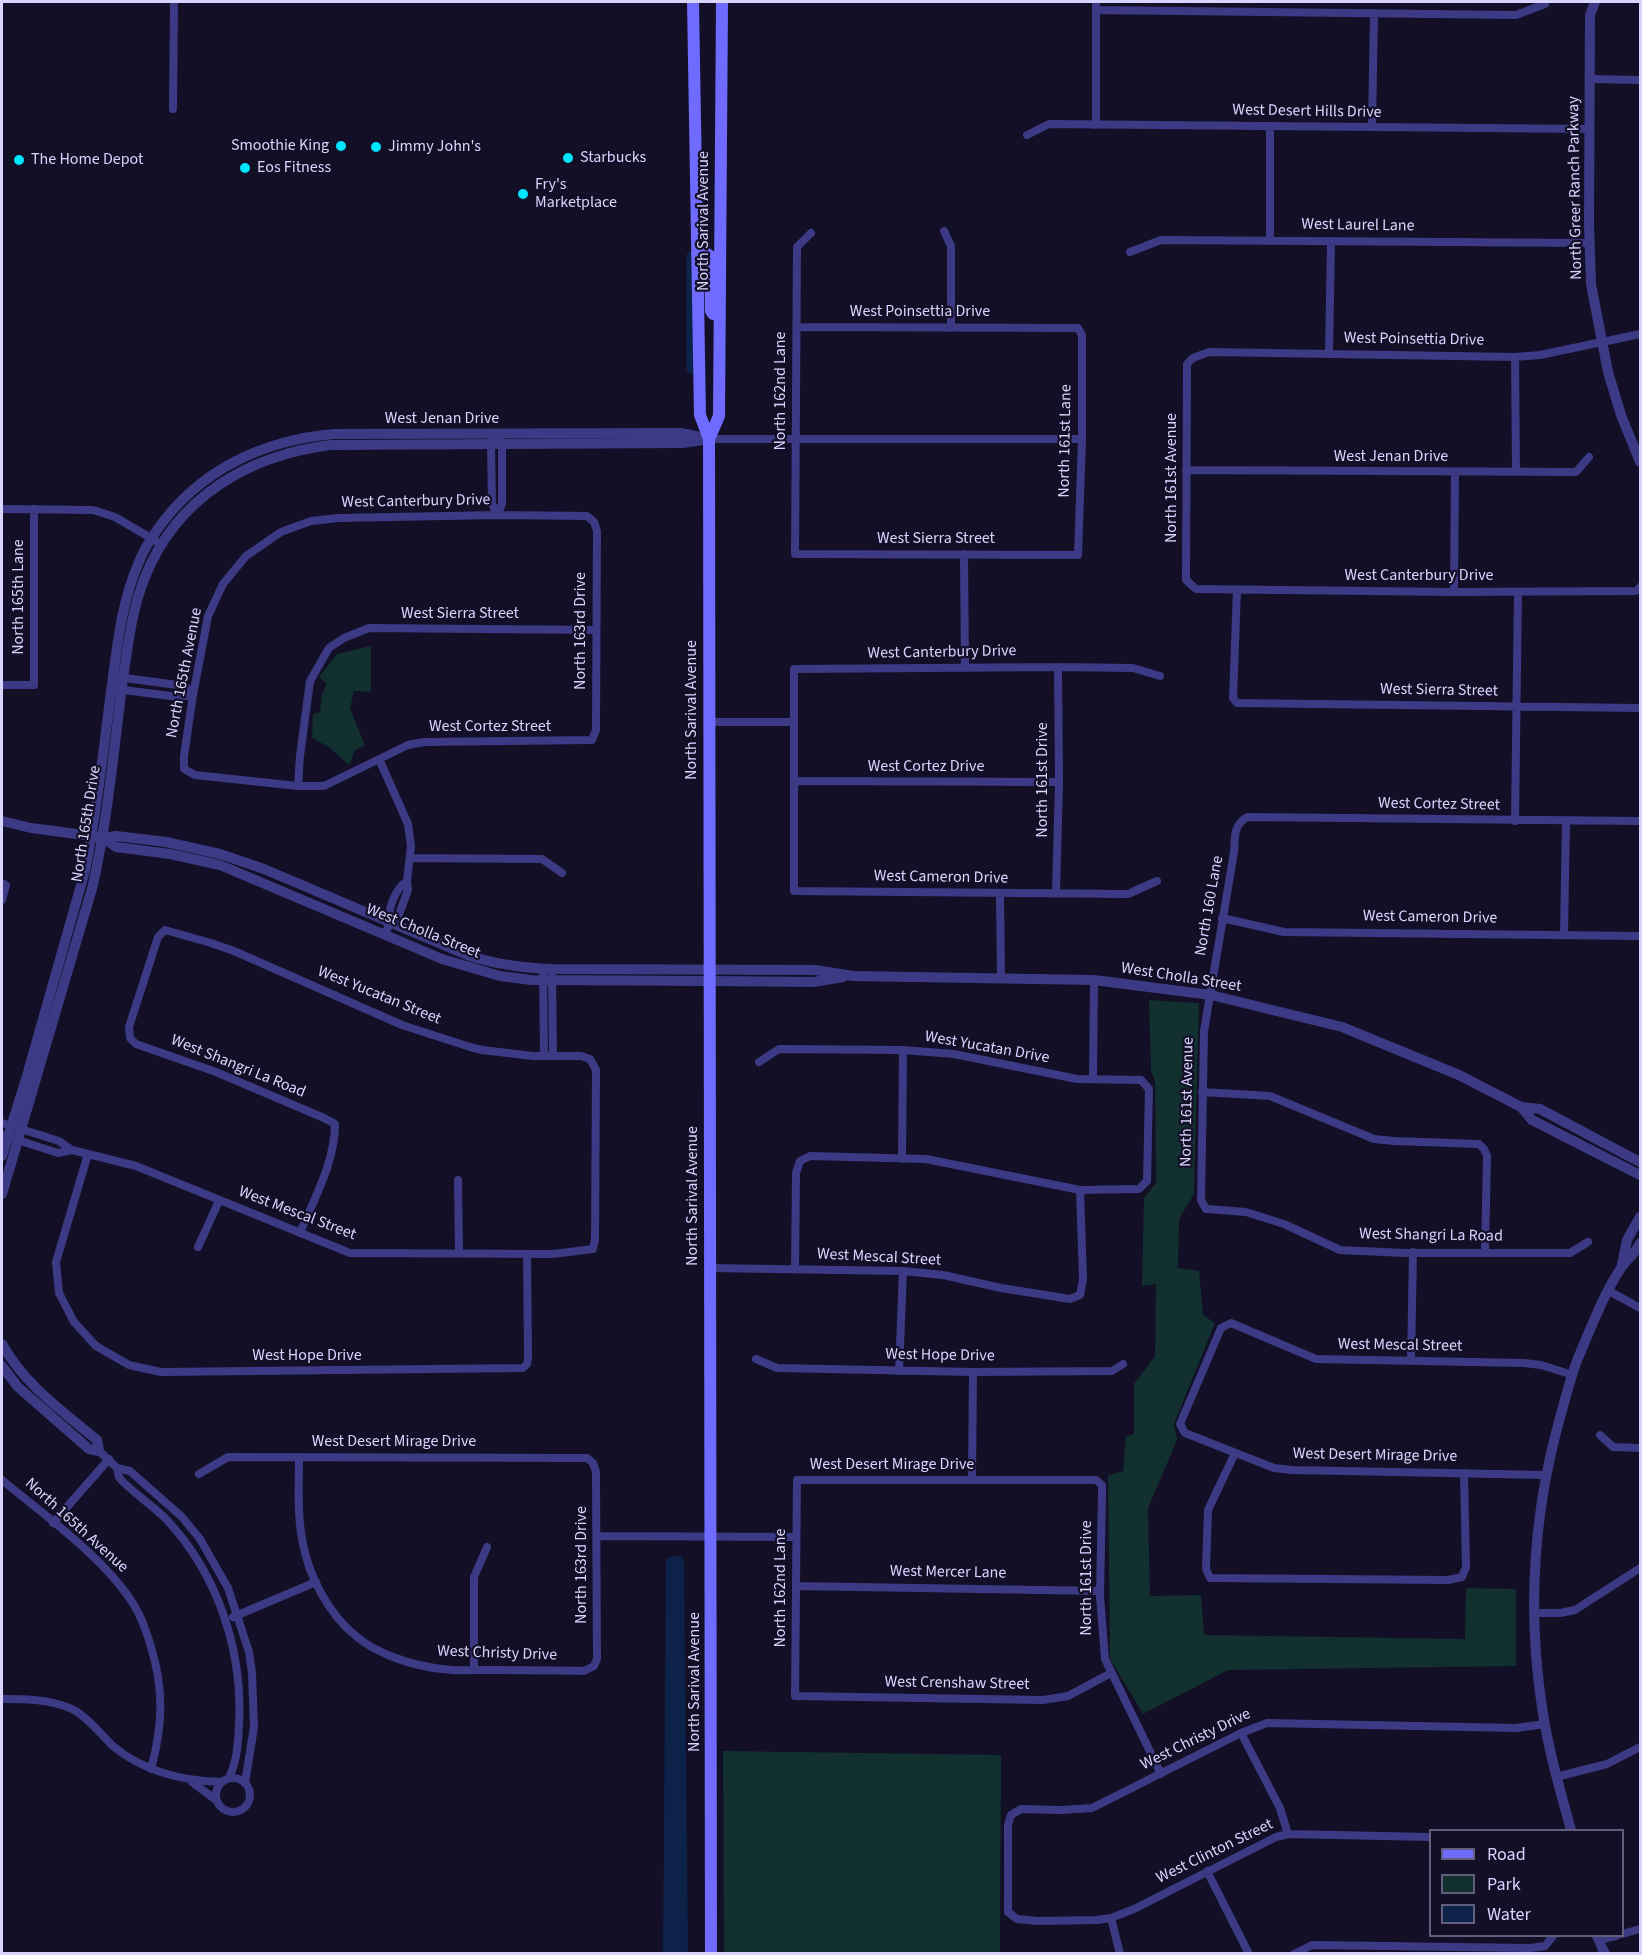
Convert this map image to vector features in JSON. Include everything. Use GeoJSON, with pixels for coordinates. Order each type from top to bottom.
{"type":"FeatureCollection","features":[{"type":"Feature","properties":{"kind":"main road","name":"North Sarival Avenue"},"geometry":{"type":"LineString","coordinates":[[693,2],[699,415],[709,439],[711,1953]]}},
{"type":"Feature","properties":{"kind":"main road","name":"North Sarival Avenue"},"geometry":{"type":"LineString","coordinates":[[709,439],[719,416],[722,2]]}},
{"type":"Feature","properties":{"kind":"main road"},"geometry":{"type":"LineString","coordinates":[[697,253],[706,253],[710,256],[711,311],[713,314],[720,315]]}},
{"type":"Feature","properties":{"kind":"street"},"geometry":{"type":"LineString","coordinates":[[173,109],[174,2]]}},
{"type":"Feature","properties":{"kind":"street","name":"North Greer Ranch Parkway"},"geometry":{"type":"LineString","coordinates":[[1585,2],[1590,15]]}},
{"type":"Feature","properties":{"kind":"street","name":"North Greer Ranch Parkway"},"geometry":{"type":"LineString","coordinates":[[1595,2],[1590,15],[1589,243],[1591,284],[1601,342],[1614,393],[1641,462]]}},
{"type":"Feature","properties":{"kind":"street"},"geometry":{"type":"LineString","coordinates":[[1096,125],[1096,6],[1516,15],[1545,4]]}},
{"type":"Feature","properties":{"kind":"street"},"geometry":{"type":"LineString","coordinates":[[1372,127],[1374,13]]}},
{"type":"Feature","properties":{"kind":"street"},"geometry":{"type":"LineString","coordinates":[[1590,79],[1641,80]]}},
{"type":"Feature","properties":{"kind":"street","name":"West Desert Hills Drive"},"geometry":{"type":"LineString","coordinates":[[1027,135],[1049,124],[1589,129]]}},
{"type":"Feature","properties":{"kind":"street"},"geometry":{"type":"LineString","coordinates":[[1270,126],[1270,239]]}},
{"type":"Feature","properties":{"kind":"street"},"geometry":{"type":"LineString","coordinates":[[944,231],[951,246],[951,328]]}},
{"type":"Feature","properties":{"kind":"street","name":"North 162nd Lane"},"geometry":{"type":"LineString","coordinates":[[795,554],[797,247],[811,233]]}},
{"type":"Feature","properties":{"kind":"street","name":"West Laurel Lane"},"geometry":{"type":"LineString","coordinates":[[1130,252],[1161,240],[1589,243]]}},
{"type":"Feature","properties":{"kind":"street"},"geometry":{"type":"LineString","coordinates":[[1329,354],[1331,241]]}},
{"type":"Feature","properties":{"kind":"street","name":"West Poinsettia Drive"},"geometry":{"type":"LineString","coordinates":[[797,327],[1078,328]]}},
{"type":"Feature","properties":{"kind":"street","name":"North 161st Lane"},"geometry":{"type":"LineString","coordinates":[[1077,555],[1082,440],[1082,335],[1078,328]]}},
{"type":"Feature","properties":{"kind":"street","name":"West Poinsettia Drive"},"geometry":{"type":"LineString","coordinates":[[1187,364],[1193,358],[1209,352],[1515,357],[1540,355],[1641,334]]}},
{"type":"Feature","properties":{"kind":"street"},"geometry":{"type":"LineString","coordinates":[[1515,357],[1516,472]]}},
{"type":"Feature","properties":{"kind":"street","name":"North 161st Avenue"},"geometry":{"type":"LineString","coordinates":[[1187,364],[1186,580],[1196,589]]}},
{"type":"Feature","properties":{"kind":"street","name":"West Jenan Drive"},"geometry":{"type":"LineString","coordinates":[[189,493],[213,473],[263,448],[298,438],[334,434],[681,433],[709,439]]}},
{"type":"Feature","properties":{"kind":"street"},"geometry":{"type":"LineString","coordinates":[[496,434],[492,504],[498,515]]}},
{"type":"Feature","properties":{"kind":"street","name":"West Jenan Drive"},"geometry":{"type":"LineString","coordinates":[[197,502],[237,472],[267,459],[302,449],[331,445],[683,443],[709,439],[1082,440]]}},
{"type":"Feature","properties":{"kind":"street","name":"West Jenan Drive"},"geometry":{"type":"LineString","coordinates":[[1186,471],[1576,472],[1589,456]]}},
{"type":"Feature","properties":{"kind":"street"},"geometry":{"type":"LineString","coordinates":[[1454,592],[1455,472]]}},
{"type":"Feature","properties":{"kind":"street","name":"North 165th Drive"},"geometry":{"type":"LineString","coordinates":[[2,1156],[82,926],[98,837],[118,677],[139,592],[153,558],[156,541],[165,518],[189,493]]}},
{"type":"Feature","properties":{"kind":"street","name":"North 165th Drive"},"geometry":{"type":"LineString","coordinates":[[118,677],[120,627],[128,590],[139,560],[197,502]]}},
{"type":"Feature","properties":{"kind":"street"},"geometry":{"type":"LineString","coordinates":[[2,509],[93,510],[115,517],[156,541]]}},
{"type":"Feature","properties":{"kind":"street","name":"North 165th Lane"},"geometry":{"type":"LineString","coordinates":[[2,685],[34,685],[34,509]]}},
{"type":"Feature","properties":{"kind":"street","name":"West Canterbury Drive"},"geometry":{"type":"LineString","coordinates":[[246,556],[282,532],[311,521],[339,518],[587,516],[594,522]]}},
{"type":"Feature","properties":{"kind":"street","name":"North 163rd Drive"},"geometry":{"type":"LineString","coordinates":[[592,740],[596,729],[597,531],[594,522]]}},
{"type":"Feature","properties":{"kind":"street","name":"West Sierra Street"},"geometry":{"type":"LineString","coordinates":[[795,554],[1077,555]]}},
{"type":"Feature","properties":{"kind":"street"},"geometry":{"type":"LineString","coordinates":[[964,554],[965,668]]}},
{"type":"Feature","properties":{"kind":"street","name":"North 165th Avenue"},"geometry":{"type":"LineString","coordinates":[[184,769],[193,695],[208,616],[223,584],[246,556]]}},
{"type":"Feature","properties":{"kind":"street","name":"West Canterbury Drive"},"geometry":{"type":"LineString","coordinates":[[1196,589],[1518,592],[1636,591],[1641,587]]}},
{"type":"Feature","properties":{"kind":"street","name":"West Sierra Street"},"geometry":{"type":"LineString","coordinates":[[1237,590],[1233,698],[1237,703],[1641,708]]}},
{"type":"Feature","properties":{"kind":"street"},"geometry":{"type":"LineString","coordinates":[[1515,821],[1518,592]]}},
{"type":"Feature","properties":{"kind":"street","name":"West Sierra Street"},"geometry":{"type":"LineString","coordinates":[[297,786],[310,681],[329,648],[344,638],[369,628],[596,630]]}},
{"type":"Feature","properties":{"kind":"street","name":"North 161st Drive"},"geometry":{"type":"LineString","coordinates":[[1056,894],[1059,782],[1058,667]]}},
{"type":"Feature","properties":{"kind":"street","name":"West Canterbury Drive"},"geometry":{"type":"LineString","coordinates":[[794,722],[794,669],[1133,668],[1160,676]]}},
{"type":"Feature","properties":{"kind":"street"},"geometry":{"type":"LineString","coordinates":[[118,677],[185,686],[193,695]]}},
{"type":"Feature","properties":{"kind":"street"},"geometry":{"type":"LineString","coordinates":[[116,689],[178,697],[193,695]]}},
{"type":"Feature","properties":{"kind":"street"},"geometry":{"type":"LineString","coordinates":[[708,722],[794,722],[794,781]]}},
{"type":"Feature","properties":{"kind":"street","name":"West Cortez Street"},"geometry":{"type":"LineString","coordinates":[[184,769],[195,775],[297,786],[324,786],[408,745],[424,742],[592,740]]}},
{"type":"Feature","properties":{"kind":"street"},"geometry":{"type":"LineString","coordinates":[[379,759],[408,824],[411,858],[407,881],[399,886],[388,915],[388,929]]}},
{"type":"Feature","properties":{"kind":"street","name":"West Cortez Drive"},"geometry":{"type":"LineString","coordinates":[[794,781],[1059,782]]}},
{"type":"Feature","properties":{"kind":"street","name":"West Cameron Drive"},"geometry":{"type":"LineString","coordinates":[[794,781],[794,891],[1128,894],[1156,881]]}},
{"type":"Feature","properties":{"kind":"street","name":"West Cortez Street"},"geometry":{"type":"LineString","coordinates":[[1238,823],[1247,817],[1641,822]]}},
{"type":"Feature","properties":{"kind":"street","name":"West Cholla Street"},"geometry":{"type":"LineString","coordinates":[[2,821],[31,828],[98,837],[116,847],[192,858],[219,865],[388,929],[481,960],[547,974],[709,975],[814,982],[853,976],[1094,980],[1211,995],[1342,1027],[1459,1075],[1521,1107],[1540,1109],[1641,1162]]}},
{"type":"Feature","properties":{"kind":"street"},"geometry":{"type":"LineString","coordinates":[[1564,935],[1566,821]]}},
{"type":"Feature","properties":{"kind":"street","name":"North 160 Lane"},"geometry":{"type":"LineString","coordinates":[[1211,995],[1238,823]]}},
{"type":"Feature","properties":{"kind":"street"},"geometry":{"type":"LineString","coordinates":[[411,858],[542,859],[562,873]]}},
{"type":"Feature","properties":{"kind":"street"},"geometry":{"type":"LineString","coordinates":[[2,900],[4,884]]}},
{"type":"Feature","properties":{"kind":"street"},"geometry":{"type":"LineString","coordinates":[[1000,893],[1001,978]]}},
{"type":"Feature","properties":{"kind":"street","name":"West Cameron Drive"},"geometry":{"type":"LineString","coordinates":[[1222,918],[1284,932],[1641,936]]}},
{"type":"Feature","properties":{"kind":"street","name":"West Yucatan Street"},"geometry":{"type":"LineString","coordinates":[[130,1038],[129,1027],[158,937],[165,930],[234,951],[402,1025],[483,1050],[549,1056],[581,1056],[590,1059],[596,1070],[595,1240],[593,1249]]}},
{"type":"Feature","properties":{"kind":"street"},"geometry":{"type":"LineString","coordinates":[[547,974],[549,1056]]}},
{"type":"Feature","properties":{"kind":"street"},"geometry":{"type":"LineString","coordinates":[[1093,1078],[1094,980]]}},
{"type":"Feature","properties":{"kind":"street","name":"North 161st Avenue"},"geometry":{"type":"LineString","coordinates":[[1206,1209],[1201,1200],[1202,1092],[1204,1031],[1211,995]]}},
{"type":"Feature","properties":{"kind":"street","name":"West Shangri La Road"},"geometry":{"type":"LineString","coordinates":[[130,1038],[136,1044],[216,1072],[335,1124],[332,1150],[321,1184],[300,1233]]}},
{"type":"Feature","properties":{"kind":"street","name":"West Yucatan Drive"},"geometry":{"type":"LineString","coordinates":[[759,1062],[779,1049],[903,1050],[954,1054],[1077,1079],[1141,1080],[1149,1089],[1147,1181],[1138,1189],[1080,1190]]}},
{"type":"Feature","properties":{"kind":"street"},"geometry":{"type":"LineString","coordinates":[[902,1159],[903,1050]]}},
{"type":"Feature","properties":{"kind":"street"},"geometry":{"type":"LineString","coordinates":[[1202,1092],[1270,1096],[1374,1139],[1479,1144],[1487,1155],[1485,1252]]}},
{"type":"Feature","properties":{"kind":"street","name":"West Cholla Street"},"geometry":{"type":"LineString","coordinates":[[1521,1107],[1532,1120],[1641,1175]]}},
{"type":"Feature","properties":{"kind":"street","name":"North 165th Drive"},"geometry":{"type":"LineString","coordinates":[[2,1194],[10,1132]]}},
{"type":"Feature","properties":{"kind":"street","name":"West Mescal Street"},"geometry":{"type":"LineString","coordinates":[[10,1132],[58,1153],[72,1150],[136,1166],[350,1253],[553,1254],[593,1249]]}},
{"type":"Feature","properties":{"kind":"street","name":"West Hope Drive"},"geometry":{"type":"LineString","coordinates":[[88,1154],[56,1262],[59,1293],[74,1322],[96,1346],[129,1365],[161,1372],[523,1368],[527,1364],[528,1357],[528,1254]]}},
{"type":"Feature","properties":{"kind":"street"},"geometry":{"type":"LineString","coordinates":[[795,1269],[796,1173],[800,1161],[810,1156],[926,1159],[1080,1190]]}},
{"type":"Feature","properties":{"kind":"street"},"geometry":{"type":"LineString","coordinates":[[458,1180],[459,1252]]}},
{"type":"Feature","properties":{"kind":"street","name":"West Mescal Street"},"geometry":{"type":"LineString","coordinates":[[709,1268],[903,1271],[943,1275],[1001,1288],[1070,1299],[1080,1295],[1083,1280],[1080,1190]]}},
{"type":"Feature","properties":{"kind":"street"},"geometry":{"type":"LineString","coordinates":[[198,1247],[219,1201]]}},
{"type":"Feature","properties":{"kind":"street","name":"West Shangri La Road"},"geometry":{"type":"LineString","coordinates":[[1206,1209],[1246,1212],[1284,1224],[1340,1250],[1570,1252],[1588,1242]]}},
{"type":"Feature","properties":{"kind":"street"},"geometry":{"type":"LineString","coordinates":[[1621,1268],[1627,1240],[1641,1217]]}},
{"type":"Feature","properties":{"kind":"street"},"geometry":{"type":"LineString","coordinates":[[1571,1829],[1556,1777],[1545,1724],[1534,1613],[1534,1573],[1546,1475],[1573,1375],[1609,1291],[1621,1268],[1641,1243]]}},
{"type":"Feature","properties":{"kind":"street"},"geometry":{"type":"LineString","coordinates":[[1411,1361],[1413,1252]]}},
{"type":"Feature","properties":{"kind":"street"},"geometry":{"type":"LineString","coordinates":[[899,1371],[903,1271]]}},
{"type":"Feature","properties":{"kind":"street"},"geometry":{"type":"LineString","coordinates":[[1609,1291],[1641,1308]]}},
{"type":"Feature","properties":{"kind":"street","name":"West Mescal Street"},"geometry":{"type":"LineString","coordinates":[[1180,1424],[1221,1328],[1231,1323],[1316,1359],[1524,1363],[1541,1365],[1573,1375]]}},
{"type":"Feature","properties":{"kind":"street"},"geometry":{"type":"LineString","coordinates":[[2,1344],[11,1361],[35,1388],[97,1440],[99,1451]]}},
{"type":"Feature","properties":{"kind":"street","name":"West Hope Drive"},"geometry":{"type":"LineString","coordinates":[[756,1359],[777,1368],[899,1371],[1112,1371],[1123,1364]]}},
{"type":"Feature","properties":{"kind":"street"},"geometry":{"type":"LineString","coordinates":[[2,1366],[18,1387],[89,1449],[99,1451],[109,1459],[117,1468],[119,1478],[166,1519],[183,1540],[213,1587],[225,1620],[235,1660],[240,1707],[235,1766],[217,1789],[216,1800]]}},
{"type":"Feature","properties":{"kind":"street"},"geometry":{"type":"LineString","coordinates":[[972,1480],[973,1372]]}},
{"type":"Feature","properties":{"kind":"street","name":"West Desert Mirage Drive"},"geometry":{"type":"LineString","coordinates":[[1180,1424],[1185,1433],[1274,1468],[1546,1475]]}},
{"type":"Feature","properties":{"kind":"street"},"geometry":{"type":"LineString","coordinates":[[1600,1435],[1613,1447],[1641,1448]]}},
{"type":"Feature","properties":{"kind":"street"},"geometry":{"type":"LineString","coordinates":[[1235,1453],[1208,1510],[1206,1569],[1210,1578],[1448,1580],[1462,1577],[1466,1567],[1464,1473]]}},
{"type":"Feature","properties":{"kind":"street","name":"West Desert Mirage Drive"},"geometry":{"type":"LineString","coordinates":[[199,1474],[228,1456],[587,1458],[593,1463]]}},
{"type":"Feature","properties":{"kind":"street","name":"West Christy Drive"},"geometry":{"type":"LineString","coordinates":[[299,1457],[299,1514],[307,1562],[335,1614],[357,1637],[384,1652],[423,1666],[442,1669],[584,1671],[594,1666]]}},
{"type":"Feature","properties":{"kind":"street"},"geometry":{"type":"LineString","coordinates":[[54,1523],[109,1459]]}},
{"type":"Feature","properties":{"kind":"street","name":"North 163rd Drive"},"geometry":{"type":"LineString","coordinates":[[593,1463],[596,1472],[597,1536],[597,1659],[594,1666]]}},
{"type":"Feature","properties":{"kind":"street"},"geometry":{"type":"LineString","coordinates":[[117,1468],[130,1471],[168,1504],[194,1531],[219,1568],[238,1615],[249,1652],[254,1727],[245,1783]]}},
{"type":"Feature","properties":{"kind":"street","name":"North 165th Avenue"},"geometry":{"type":"LineString","coordinates":[[2,1480],[54,1523],[114,1578],[134,1606],[147,1634],[157,1668],[161,1694],[158,1744],[151,1768]]}},
{"type":"Feature","properties":{"kind":"street","name":"North 162nd Lane"},"geometry":{"type":"LineString","coordinates":[[795,1696],[797,1480]]}},
{"type":"Feature","properties":{"kind":"street","name":"West Desert Mirage Drive"},"geometry":{"type":"LineString","coordinates":[[797,1480],[1096,1480]]}},
{"type":"Feature","properties":{"kind":"street","name":"North 161st Drive"},"geometry":{"type":"LineString","coordinates":[[1096,1480],[1102,1485],[1100,1591],[1105,1659],[1161,1774]]}},
{"type":"Feature","properties":{"kind":"street"},"geometry":{"type":"LineString","coordinates":[[597,1536],[796,1537]]}},
{"type":"Feature","properties":{"kind":"street"},"geometry":{"type":"LineString","coordinates":[[474,1670],[474,1576],[488,1547]]}},
{"type":"Feature","properties":{"kind":"street"},"geometry":{"type":"LineString","coordinates":[[1534,1613],[1560,1613],[1575,1610],[1641,1568]]}},
{"type":"Feature","properties":{"kind":"street"},"geometry":{"type":"LineString","coordinates":[[225,1620],[316,1581]]}},
{"type":"Feature","properties":{"kind":"street","name":"West Mercer Lane"},"geometry":{"type":"LineString","coordinates":[[796,1586],[1100,1591]]}},
{"type":"Feature","properties":{"kind":"street","name":"West Crenshaw Street"},"geometry":{"type":"LineString","coordinates":[[795,1696],[1043,1700],[1068,1696],[1111,1673]]}},
{"type":"Feature","properties":{"kind":"street"},"geometry":{"type":"LineString","coordinates":[[2,1699],[44,1701],[63,1705],[76,1711],[100,1731],[113,1746],[133,1760],[192,1781],[235,1778],[245,1783],[250,1792],[250,1798],[240,1811],[229,1812],[219,1806],[216,1800],[192,1781]]}},
{"type":"Feature","properties":{"kind":"street","name":"West Christy Drive"},"geometry":{"type":"LineString","coordinates":[[1017,1919],[1008,1912],[1008,1825],[1011,1815],[1021,1809],[1092,1808],[1267,1723],[1516,1728],[1545,1724]]}},
{"type":"Feature","properties":{"kind":"street"},"geometry":{"type":"LineString","coordinates":[[1241,1734],[1280,1808],[1288,1834]]}},
{"type":"Feature","properties":{"kind":"street"},"geometry":{"type":"LineString","coordinates":[[1556,1777],[1607,1764],[1641,1747]]}},
{"type":"Feature","properties":{"kind":"street","name":"West Clinton Street"},"geometry":{"type":"LineString","coordinates":[[1017,1919],[1037,1921],[1111,1918],[1134,1909],[1276,1837],[1288,1834],[1429,1837]]}},
{"type":"Feature","properties":{"kind":"street"},"geometry":{"type":"LineString","coordinates":[[1207,1871],[1249,1953]]}},
{"type":"Feature","properties":{"kind":"street"},"geometry":{"type":"LineString","coordinates":[[1111,1918],[1120,1953]]}},
{"type":"Feature","properties":{"kind":"street"},"geometry":{"type":"LineString","coordinates":[[1624,1934],[1641,1929]]}},
{"type":"Feature","properties":{"kind":"street"},"geometry":{"type":"LineString","coordinates":[[1294,1953],[1312,1945],[1530,1948],[1545,1946],[1552,1937]]}},
{"type":"Feature","properties":{"kind":"street"},"geometry":{"type":"LineString","coordinates":[[1595,1953],[1598,1938]]}},
{"type":"Feature","properties":{"kind":"street"},"geometry":{"type":"LineString","coordinates":[[1598,1938],[1605,1953]]}},
{"type":"Feature","properties":{"kind":"green space"},"geometry":{"type":"Polygon","coordinates":[[[371,646],[371,692],[354,691],[350,708],[365,746],[355,750],[349,765],[330,748],[312,738],[313,714],[320,712],[322,694],[327,684],[319,677],[337,654],[371,646]]]}},
{"type":"Feature","properties":{"kind":"green space"},"geometry":{"type":"Polygon","coordinates":[[[1149,1000],[1199,1003],[1194,1194],[1179,1219],[1178,1268],[1199,1271],[1203,1315],[1215,1323],[1174,1424],[1177,1440],[1148,1508],[1150,1596],[1201,1595],[1204,1635],[1465,1639],[1466,1588],[1516,1589],[1516,1666],[1228,1670],[1143,1714],[1110,1659],[1108,1476],[1123,1471],[1126,1436],[1134,1434],[1134,1384],[1155,1356],[1156,1284],[1142,1286],[1144,1198],[1156,1183],[1155,1080],[1151,1071],[1149,1000]]]}},
{"type":"Feature","properties":{"kind":"green space"},"geometry":{"type":"Polygon","coordinates":[[[723,1751],[1001,1755],[1000,1953],[724,1953],[723,1751]]]}},
{"type":"Feature","properties":{"kind":"water"},"geometry":{"type":"Polygon","coordinates":[[[680,1556],[684,1561],[688,1953],[663,1954],[666,1561],[669,1557],[680,1556]]]}},
{"type":"Feature","properties":{"kind":"waterway"},"geometry":{"type":"LineString","coordinates":[[691,256],[691,369]]}},
{"type":"Feature","properties":{"kind":"place","name":"Smoothie King"},"geometry":{"type":"Point","coordinates":[341,146]}},
{"type":"Feature","properties":{"kind":"place","name":"Jimmy John's"},"geometry":{"type":"Point","coordinates":[376,147]}},
{"type":"Feature","properties":{"kind":"place","name":"Starbucks"},"geometry":{"type":"Point","coordinates":[568,158]}},
{"type":"Feature","properties":{"kind":"place","name":"The Home Depot"},"geometry":{"type":"Point","coordinates":[19,160]}},
{"type":"Feature","properties":{"kind":"place","name":"Eos Fitness"},"geometry":{"type":"Point","coordinates":[245,168]}},
{"type":"Feature","properties":{"kind":"place","name":"Fry's Marketplace"},"geometry":{"type":"Point","coordinates":[523,194]}}]}
